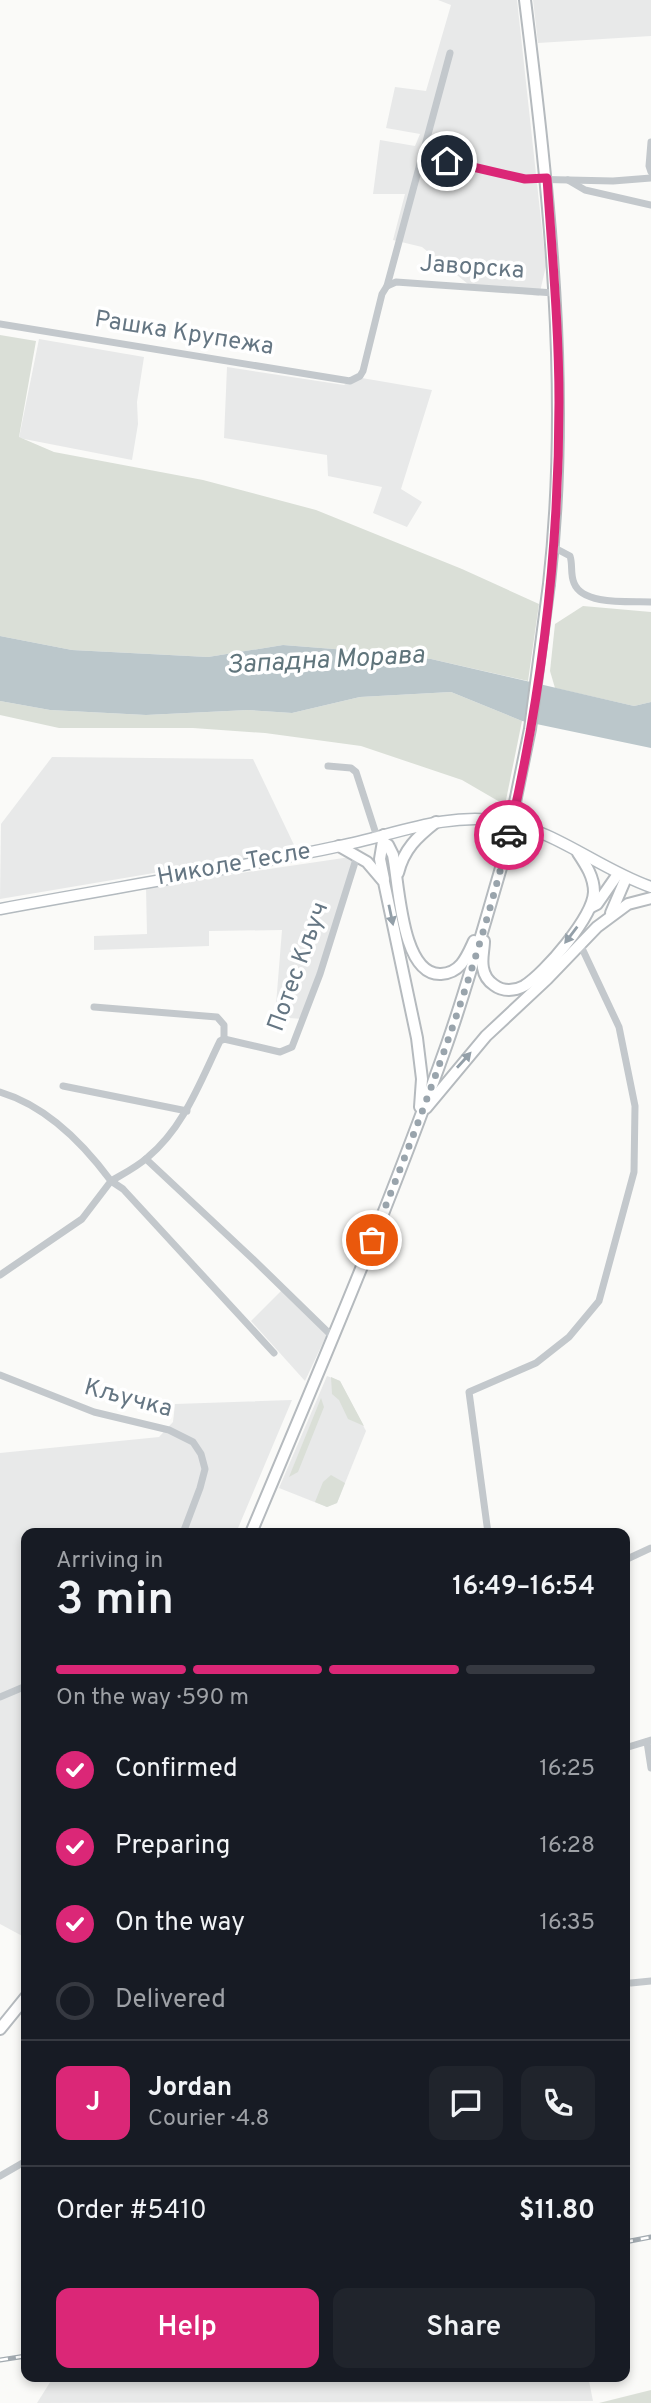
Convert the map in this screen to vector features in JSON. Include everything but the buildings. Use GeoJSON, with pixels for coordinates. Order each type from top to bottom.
{"type":"FeatureCollection","features":[{"type":"Feature","properties":{"kind":"main road"},"geometry":{"type":"LineString","coordinates":[[253,1528],[334,1338],[451,1031],[503,861],[533,708],[553,547],[559,405],[547,178],[525,0]]}},
{"type":"Feature","properties":{"kind":"main road"},"geometry":{"type":"LineString","coordinates":[[397,876],[406,851],[436,822]]}},
{"type":"Feature","properties":{"kind":"main road"},"geometry":{"type":"LineString","coordinates":[[382,838],[393,855],[409,947],[426,970],[440,974],[458,968],[482,930]]}},
{"type":"Feature","properties":{"kind":"main road"},"geometry":{"type":"LineString","coordinates":[[382,838],[380,859],[384,882],[417,1038],[422,1079],[421,1113]]}},
{"type":"Feature","properties":{"kind":"main road"},"geometry":{"type":"LineString","coordinates":[[339,846],[371,866],[384,882]]}},
{"type":"Feature","properties":{"kind":"main road"},"geometry":{"type":"LineString","coordinates":[[482,930],[482,964],[485,975],[498,988],[514,990],[530,982],[577,928],[592,901],[594,889],[589,872],[578,853]]}},
{"type":"Feature","properties":{"kind":"main road"},"geometry":{"type":"LineString","coordinates":[[587,909],[597,904],[622,876]]}},
{"type":"Feature","properties":{"kind":"main road"},"geometry":{"type":"LineString","coordinates":[[610,916],[622,876]]}},
{"type":"Feature","properties":{"kind":"main road"},"geometry":{"type":"LineString","coordinates":[[421,1113],[486,1036],[580,944],[610,916],[628,904],[651,898]]}},
{"type":"Feature","properties":{"kind":"main road"},"geometry":{"type":"LineString","coordinates":[[0,2029],[21,2003]]}},
{"type":"Feature","properties":{"kind":"street","name":"Јаворска"},"geometry":{"type":"LineString","coordinates":[[360,376],[450,53]]}},
{"type":"Feature","properties":{"kind":"street"},"geometry":{"type":"LineString","coordinates":[[651,142],[651,172]]}},
{"type":"Feature","properties":{"kind":"street"},"geometry":{"type":"LineString","coordinates":[[421,155],[525,179],[613,181],[651,178]]}},
{"type":"Feature","properties":{"kind":"street"},"geometry":{"type":"LineString","coordinates":[[567,180],[585,190],[651,205]]}},
{"type":"Feature","properties":{"kind":"street","name":"Јаворска"},"geometry":{"type":"LineString","coordinates":[[387,286],[396,282],[554,293]]}},
{"type":"Feature","properties":{"kind":"street","name":"Рашка Крупежа"},"geometry":{"type":"LineString","coordinates":[[0,324],[350,381],[360,376]]}},
{"type":"Feature","properties":{"kind":"street"},"geometry":{"type":"LineString","coordinates":[[553,547],[570,556],[573,581],[583,594],[598,600],[651,602]]}},
{"type":"Feature","properties":{"kind":"street"},"geometry":{"type":"LineString","coordinates":[[328,766],[351,768],[356,772],[382,838]]}},
{"type":"Feature","properties":{"kind":"street","name":"Николе Тесле"},"geometry":{"type":"LineString","coordinates":[[0,909],[382,838],[436,822],[468,818],[525,826],[622,876],[651,887]]}},
{"type":"Feature","properties":{"kind":"street","name":"Потес Кључ"},"geometry":{"type":"LineString","coordinates":[[224,1039],[280,1052],[292,1047],[320,974],[357,856]]}},
{"type":"Feature","properties":{"kind":"street"},"geometry":{"type":"LineString","coordinates":[[487,1528],[468,1392],[536,1363],[569,1337],[599,1301],[634,1172],[635,1106],[619,1027],[580,944]]}},
{"type":"Feature","properties":{"kind":"street"},"geometry":{"type":"LineString","coordinates":[[0,1275],[82,1219],[111,1181],[146,1159],[163,1143],[187,1111],[220,1041],[224,1039],[224,1025],[217,1017],[94,1007]]}},
{"type":"Feature","properties":{"kind":"street"},"geometry":{"type":"LineString","coordinates":[[63,1086],[187,1111]]}},
{"type":"Feature","properties":{"kind":"street"},"geometry":{"type":"LineString","coordinates":[[0,1092],[59,1123],[274,1353]]}},
{"type":"Feature","properties":{"kind":"street"},"geometry":{"type":"LineString","coordinates":[[146,1159],[334,1338]]}},
{"type":"Feature","properties":{"kind":"street","name":"Кључка"},"geometry":{"type":"LineString","coordinates":[[0,1376],[94,1412],[169,1430],[193,1442],[201,1454],[205,1469],[201,1488],[185,1528]]}},
{"type":"Feature","properties":{"kind":"street"},"geometry":{"type":"LineString","coordinates":[[630,1557],[651,1548]]}},
{"type":"Feature","properties":{"kind":"street"},"geometry":{"type":"LineString","coordinates":[[0,1697],[21,1688]]}},
{"type":"Feature","properties":{"kind":"street"},"geometry":{"type":"LineString","coordinates":[[630,1747],[649,1741],[651,1768]]}},
{"type":"Feature","properties":{"kind":"street"},"geometry":{"type":"LineString","coordinates":[[631,1983],[651,1982]]}},
{"type":"Feature","properties":{"kind":"street"},"geometry":{"type":"LineString","coordinates":[[0,2176],[21,2164]]}},
{"type":"Feature","properties":{"kind":"shaded area"},"geometry":{"type":"Polygon","coordinates":[[[438,0],[517,0],[546,266],[539,296],[473,288],[422,247],[393,240],[405,194],[373,194],[380,140],[415,146],[420,134],[386,128],[395,87],[426,91],[451,5],[438,0]]]}},
{"type":"Feature","properties":{"kind":"shaded area"},"geometry":{"type":"Polygon","coordinates":[[[533,0],[651,0],[651,36],[538,43],[533,0]]]}},
{"type":"Feature","properties":{"kind":"shaded area"},"geometry":{"type":"Polygon","coordinates":[[[0,335],[36,341],[19,437],[54,452],[203,480],[316,510],[462,569],[539,604],[528,681],[431,659],[372,652],[283,645],[208,657],[72,650],[0,636],[0,335]]]}},
{"type":"Feature","properties":{"kind":"shaded area"},"geometry":{"type":"Polygon","coordinates":[[[39,339],[144,357],[132,460],[19,438],[39,339]]]}},
{"type":"Feature","properties":{"kind":"shaded area"},"geometry":{"type":"Polygon","coordinates":[[[227,367],[344,385],[356,377],[432,390],[401,489],[422,502],[407,527],[373,513],[382,487],[328,476],[327,455],[224,438],[227,367]]]}},
{"type":"Feature","properties":{"kind":"shaded area"},"geometry":{"type":"Polygon","coordinates":[[[583,606],[651,612],[651,702],[634,706],[555,688],[550,671],[555,624],[583,606]]]}},
{"type":"Feature","properties":{"kind":"shaded area"},"geometry":{"type":"Polygon","coordinates":[[[451,692],[522,721],[505,805],[462,780],[361,746],[265,733],[193,728],[59,728],[0,715],[0,701],[50,710],[146,715],[248,710],[292,713],[360,697],[451,692]]]}},
{"type":"Feature","properties":{"kind":"shaded area"},"geometry":{"type":"Polygon","coordinates":[[[52,757],[253,759],[296,849],[0,899],[1,824],[52,757]]]}},
{"type":"Feature","properties":{"kind":"shaded area"},"geometry":{"type":"Polygon","coordinates":[[[357,856],[303,1019],[275,1017],[282,930],[209,931],[209,946],[94,950],[94,936],[147,934],[146,887],[357,856]]]}},
{"type":"Feature","properties":{"kind":"shaded area"},"geometry":{"type":"Polygon","coordinates":[[[282,1290],[327,1334],[305,1381],[251,1321],[282,1290]]]}},
{"type":"Feature","properties":{"kind":"shaded area"},"geometry":{"type":"Polygon","coordinates":[[[327,1376],[340,1381],[366,1431],[337,1503],[327,1507],[279,1488],[327,1376]]]}},
{"type":"Feature","properties":{"kind":"shaded area"},"geometry":{"type":"Polygon","coordinates":[[[331,1377],[340,1381],[364,1426],[348,1419],[339,1400],[332,1394],[331,1377]]]}},
{"type":"Feature","properties":{"kind":"shaded area"},"geometry":{"type":"Polygon","coordinates":[[[321,1398],[324,1407],[298,1472],[289,1477],[321,1398]]]}},
{"type":"Feature","properties":{"kind":"shaded area"},"geometry":{"type":"Polygon","coordinates":[[[292,1400],[238,1528],[21,1528],[21,1935],[0,1924],[0,1453],[159,1437],[173,1422],[175,1404],[292,1400]]]}},
{"type":"Feature","properties":{"kind":"shaded area"},"geometry":{"type":"Polygon","coordinates":[[[331,1475],[345,1483],[337,1503],[327,1507],[315,1502],[323,1482],[331,1475]]]}},
{"type":"Feature","properties":{"kind":"shaded area"},"geometry":{"type":"Polygon","coordinates":[[[50,2382],[589,2382],[593,2401],[37,2403],[50,2382]]]}},
{"type":"Feature","properties":{"kind":"shaded area"},"geometry":{"type":"Polygon","coordinates":[[[651,2390],[651,2403],[599,2403],[651,2390]]]}},
{"type":"Feature","properties":{"kind":"water","name":"Западна Морава"},"geometry":{"type":"Polygon","coordinates":[[[0,636],[72,650],[208,657],[283,645],[431,659],[634,706],[651,702],[651,748],[522,721],[451,692],[360,697],[292,713],[248,710],[146,715],[50,710],[0,701],[0,636]]]}},
{"type":"Feature","properties":{"kind":"railway"},"geometry":{"type":"LineString","coordinates":[[630,2241],[651,2237]]}},
{"type":"Feature","properties":{"kind":"railway"},"geometry":{"type":"LineString","coordinates":[[0,2360],[21,2357]]}},
{"type":"Feature","properties":{"kind":"way so far"},"geometry":{"type":"LineString","coordinates":[[372,1240],[447,1043],[471,971],[509,835]]}},
{"type":"Feature","properties":{"kind":"route"},"geometry":{"type":"LineString","coordinates":[[447,161],[525,179],[547,178],[559,405],[553,547],[533,708],[509,835]]}}]}
